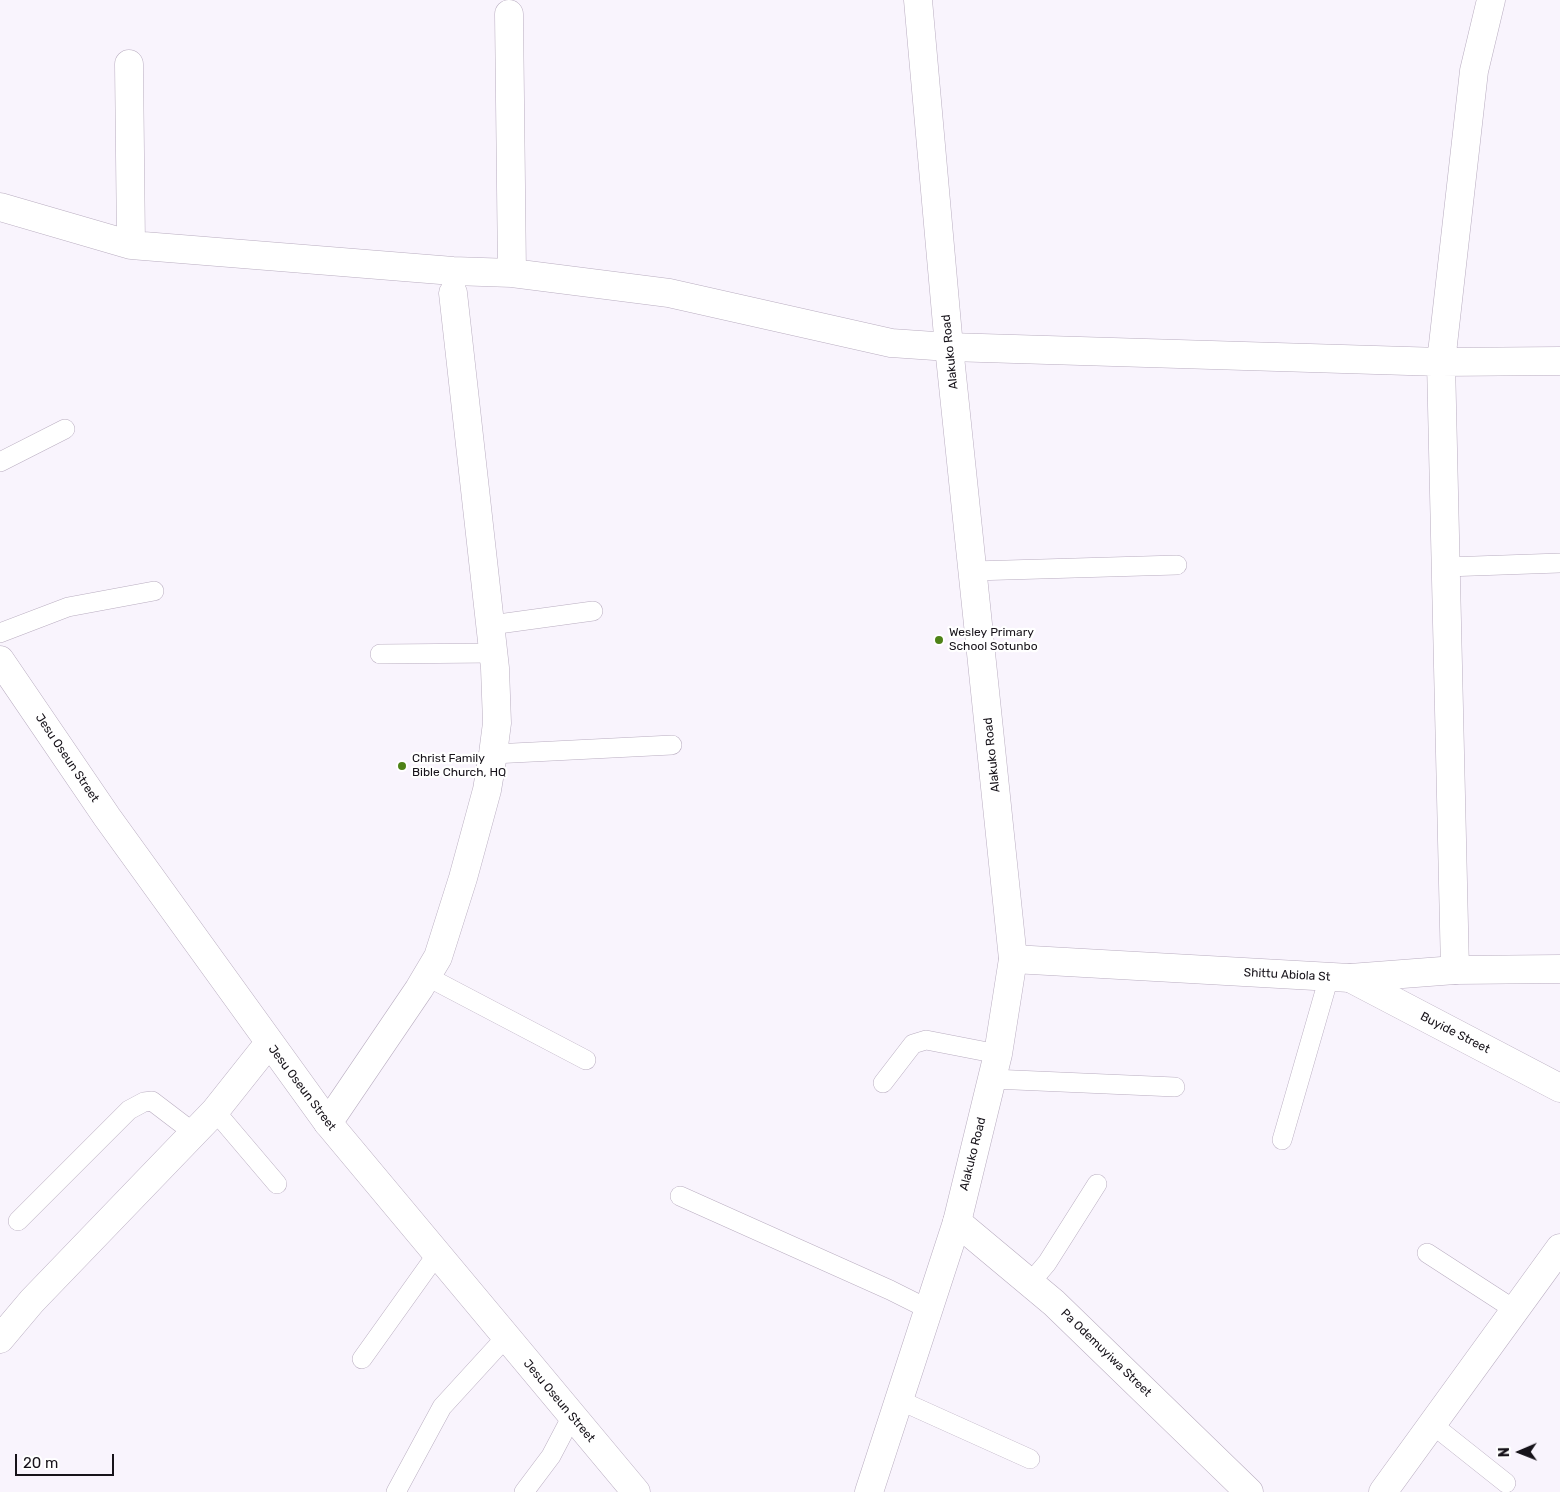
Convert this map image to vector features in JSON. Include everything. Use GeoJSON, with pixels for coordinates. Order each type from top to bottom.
{"type":"FeatureCollection","features":[{"type":"Feature","properties":{"kind":"street","name":"Alakuko Road"},"geometry":{"type":"LineString","coordinates":[[869,1492],[957,1222],[995,1067],[1013,959],[950,347],[918,0]]}},
{"type":"Feature","properties":{"kind":"street"},"geometry":{"type":"LineString","coordinates":[[1455,970],[1441,362],[1474,71],[1491,0]]}},
{"type":"Feature","properties":{"kind":"street"},"geometry":{"type":"LineString","coordinates":[[510,14],[512,273]]}},
{"type":"Feature","properties":{"kind":"street"},"geometry":{"type":"LineString","coordinates":[[129,64],[132,245]]}},
{"type":"Feature","properties":{"kind":"street"},"geometry":{"type":"LineString","coordinates":[[0,207],[132,245],[453,271],[512,273],[668,294],[891,343],[950,347],[1441,362],[1560,361]]}},
{"type":"Feature","properties":{"kind":"street"},"geometry":{"type":"LineString","coordinates":[[328,1123],[438,957],[463,878],[487,790],[498,723],[494,653],[452,293]]}},
{"type":"Feature","properties":{"kind":"street","name":"Jesu Oseun Street"},"geometry":{"type":"LineString","coordinates":[[0,660],[107,817],[328,1123],[636,1492]]}},
{"type":"Feature","properties":{"kind":"street","name":"Shittu Abiola St"},"geometry":{"type":"LineString","coordinates":[[1013,959],[1339,978],[1455,970],[1560,969]]}},
{"type":"Feature","properties":{"kind":"street","name":"Buyide Street"},"geometry":{"type":"LineString","coordinates":[[1339,978],[1560,1088]]}},
{"type":"Feature","properties":{"kind":"street"},"geometry":{"type":"LineString","coordinates":[[0,1339],[32,1301],[215,1111],[269,1043]]}},
{"type":"Feature","properties":{"kind":"street","name":"Pa Odemuyiwa Street"},"geometry":{"type":"LineString","coordinates":[[957,1222],[1054,1303],[1249,1492]]}},
{"type":"Feature","properties":{"kind":"street"},"geometry":{"type":"LineString","coordinates":[[1383,1492],[1433,1426],[1560,1248]]}},
{"type":"Feature","properties":{"kind":"lane"},"geometry":{"type":"LineString","coordinates":[[0,462],[65,429]]}},
{"type":"Feature","properties":{"kind":"lane"},"geometry":{"type":"LineString","coordinates":[[1446,568],[1560,563]]}},
{"type":"Feature","properties":{"kind":"lane"},"geometry":{"type":"LineString","coordinates":[[973,571],[1177,565]]}},
{"type":"Feature","properties":{"kind":"lane"},"geometry":{"type":"LineString","coordinates":[[0,633],[76,605],[154,591]]}},
{"type":"Feature","properties":{"kind":"lane"},"geometry":{"type":"LineString","coordinates":[[491,625],[593,610]]}},
{"type":"Feature","properties":{"kind":"lane"},"geometry":{"type":"LineString","coordinates":[[380,654],[494,653]]}},
{"type":"Feature","properties":{"kind":"lane"},"geometry":{"type":"LineString","coordinates":[[493,754],[672,745]]}},
{"type":"Feature","properties":{"kind":"lane"},"geometry":{"type":"LineString","coordinates":[[426,976],[586,1060]]}},
{"type":"Feature","properties":{"kind":"lane"},"geometry":{"type":"LineString","coordinates":[[1282,1140],[1339,978]]}},
{"type":"Feature","properties":{"kind":"lane"},"geometry":{"type":"LineString","coordinates":[[882,1084],[913,1044],[926,1040],[995,1067],[1174,1086]]}},
{"type":"Feature","properties":{"kind":"lane"},"geometry":{"type":"LineString","coordinates":[[18,1221],[129,1110],[144,1102],[152,1101],[194,1134]]}},
{"type":"Feature","properties":{"kind":"lane"},"geometry":{"type":"LineString","coordinates":[[215,1111],[277,1184]]}},
{"type":"Feature","properties":{"kind":"lane"},"geometry":{"type":"LineString","coordinates":[[1030,1283],[1047,1264],[1097,1184]]}},
{"type":"Feature","properties":{"kind":"lane"},"geometry":{"type":"LineString","coordinates":[[680,1196],[890,1290],[928,1310]]}},
{"type":"Feature","properties":{"kind":"lane"},"geometry":{"type":"LineString","coordinates":[[1427,1253],[1515,1310]]}},
{"type":"Feature","properties":{"kind":"lane"},"geometry":{"type":"LineString","coordinates":[[362,1359],[437,1254]]}},
{"type":"Feature","properties":{"kind":"lane"},"geometry":{"type":"LineString","coordinates":[[396,1492],[442,1407],[506,1337]]}},
{"type":"Feature","properties":{"kind":"lane"},"geometry":{"type":"LineString","coordinates":[[899,1400],[1030,1458]]}},
{"type":"Feature","properties":{"kind":"lane"},"geometry":{"type":"LineString","coordinates":[[524,1492],[551,1456],[572,1416]]}},
{"type":"Feature","properties":{"kind":"lane"},"geometry":{"type":"LineString","coordinates":[[1433,1426],[1506,1483]]}},
{"type":"Feature","properties":{"kind":"place","name":"Wesley Primary School Sotunbo"},"geometry":{"type":"Point","coordinates":[939,640]}},
{"type":"Feature","properties":{"kind":"place","name":"Christ Family Bible Church, HQ"},"geometry":{"type":"Point","coordinates":[402,766]}}]}
